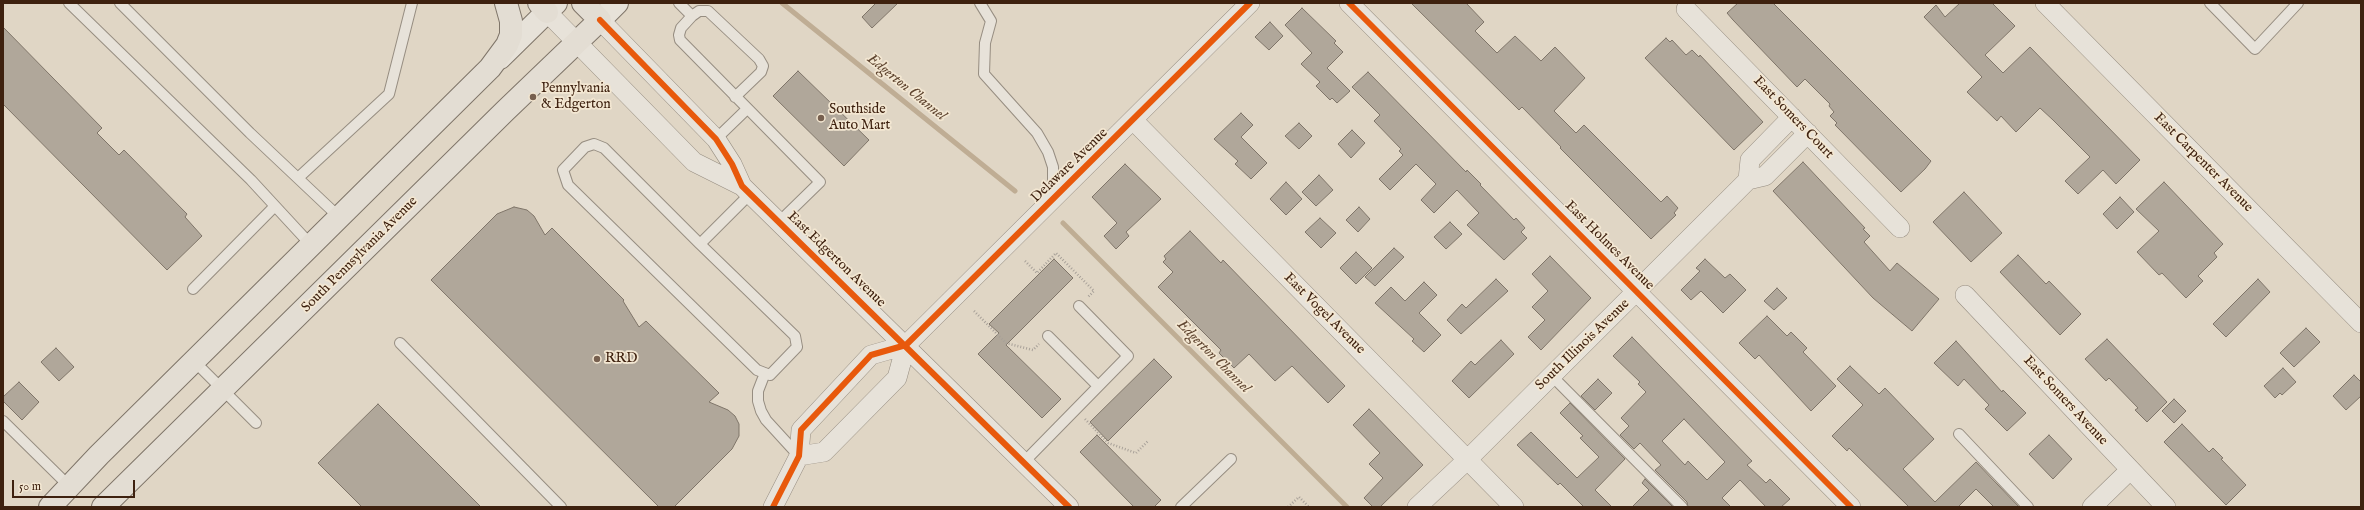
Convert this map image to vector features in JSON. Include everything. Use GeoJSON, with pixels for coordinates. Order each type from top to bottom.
{"type":"FeatureCollection","features":[{"type":"Feature","properties":{"kind":"main road"},"geometry":{"type":"LineString","coordinates":[[490,68],[507,45],[511,35],[511,21],[506,3]]}},
{"type":"Feature","properties":{"kind":"main road"},"geometry":{"type":"LineString","coordinates":[[583,3],[600,20]]}},
{"type":"Feature","properties":{"kind":"main road","name":"South Pennsylvania Avenue"},"geometry":{"type":"LineString","coordinates":[[103,507],[505,111],[617,3]]}},
{"type":"Feature","properties":{"kind":"main road"},"geometry":{"type":"LineString","coordinates":[[50,507],[69,486],[194,361],[490,68],[548,6]]}},
{"type":"Feature","properties":{"kind":"street","name":"Delaware Avenue"},"geometry":{"type":"LineString","coordinates":[[906,345],[1250,3]]}},
{"type":"Feature","properties":{"kind":"street","name":"East Holmes Avenue"},"geometry":{"type":"LineString","coordinates":[[1349,3],[1851,507]]}},
{"type":"Feature","properties":{"kind":"street","name":"East Carpenter Avenue"},"geometry":{"type":"LineString","coordinates":[[2045,3],[2361,323]]}},
{"type":"Feature","properties":{"kind":"street","name":"East Edgerton Avenue"},"geometry":{"type":"LineString","coordinates":[[548,6],[577,42],[694,162],[746,190],[906,345],[956,398],[1068,507]]}},
{"type":"Feature","properties":{"kind":"street","name":"East Somers Court"},"geometry":{"type":"LineString","coordinates":[[1686,9],[1900,228]]}},
{"type":"Feature","properties":{"kind":"street","name":"East Edgerton Avenue"},"geometry":{"type":"LineString","coordinates":[[600,20],[716,140],[732,164],[746,190]]}},
{"type":"Feature","properties":{"kind":"street"},"geometry":{"type":"LineString","coordinates":[[1748,180],[1750,160],[1792,117]]}},
{"type":"Feature","properties":{"kind":"street","name":"East Vogel Avenue"},"geometry":{"type":"LineString","coordinates":[[1133,120],[1514,507]]}},
{"type":"Feature","properties":{"kind":"street","name":"South Illinois Avenue"},"geometry":{"type":"LineString","coordinates":[[1417,507],[1468,460],[1551,375],[1637,292],[1748,180],[1765,176],[1808,133]]}},
{"type":"Feature","properties":{"kind":"street","name":"East Somers Avenue"},"geometry":{"type":"LineString","coordinates":[[1962,292],[2166,507]]}},
{"type":"Feature","properties":{"kind":"street"},"geometry":{"type":"LineString","coordinates":[[773,507],[799,456],[801,430],[871,355],[906,345]]}},
{"type":"Feature","properties":{"kind":"street"},"geometry":{"type":"LineString","coordinates":[[799,456],[824,452],[897,378],[906,345]]}},
{"type":"Feature","properties":{"kind":"street"},"geometry":{"type":"LineString","coordinates":[[2092,507],[2130,470]]}},
{"type":"Feature","properties":{"kind":"lane"},"geometry":{"type":"LineString","coordinates":[[69,3],[275,206],[311,245]]}},
{"type":"Feature","properties":{"kind":"lane"},"geometry":{"type":"LineString","coordinates":[[120,3],[339,217]]}},
{"type":"Feature","properties":{"kind":"lane"},"geometry":{"type":"LineString","coordinates":[[298,178],[389,94],[412,3]]}},
{"type":"Feature","properties":{"kind":"lane"},"geometry":{"type":"LineString","coordinates":[[679,3],[692,16]]}},
{"type":"Feature","properties":{"kind":"lane"},"geometry":{"type":"LineString","coordinates":[[980,3],[991,22],[985,43],[984,74],[1037,133],[1048,152],[1053,166],[1054,183],[1050,202]]}},
{"type":"Feature","properties":{"kind":"lane"},"geometry":{"type":"LineString","coordinates":[[2210,3],[2255,49],[2298,3]]}},
{"type":"Feature","properties":{"kind":"lane"},"geometry":{"type":"LineString","coordinates":[[735,97],[761,72],[762,66],[759,59],[708,11],[699,11],[681,28],[679,35],[680,40],[735,97],[820,182],[779,222]]}},
{"type":"Feature","properties":{"kind":"lane"},"geometry":{"type":"LineString","coordinates":[[716,140],[747,109]]}},
{"type":"Feature","properties":{"kind":"lane"},"geometry":{"type":"LineString","coordinates":[[594,144],[604,148],[700,244],[795,336],[798,347],[770,375],[757,370],[568,185],[563,170],[585,147],[594,144]]}},
{"type":"Feature","properties":{"kind":"lane"},"geometry":{"type":"LineString","coordinates":[[700,244],[746,190]]}},
{"type":"Feature","properties":{"kind":"lane"},"geometry":{"type":"LineString","coordinates":[[193,289],[275,206]]}},
{"type":"Feature","properties":{"kind":"lane"},"geometry":{"type":"LineString","coordinates":[[1023,463],[1128,356],[1079,306]]}},
{"type":"Feature","properties":{"kind":"lane"},"geometry":{"type":"LineString","coordinates":[[1048,336],[1098,386]]}},
{"type":"Feature","properties":{"kind":"lane"},"geometry":{"type":"LineString","coordinates":[[400,343],[561,507]]}},
{"type":"Feature","properties":{"kind":"lane"},"geometry":{"type":"LineString","coordinates":[[194,361],[256,423]]}},
{"type":"Feature","properties":{"kind":"lane"},"geometry":{"type":"LineString","coordinates":[[766,373],[758,391],[758,400],[761,411],[766,420],[799,456]]}},
{"type":"Feature","properties":{"kind":"lane"},"geometry":{"type":"LineString","coordinates":[[1551,375],[1682,507]]}},
{"type":"Feature","properties":{"kind":"lane"},"geometry":{"type":"LineString","coordinates":[[3,421],[69,486]]}},
{"type":"Feature","properties":{"kind":"lane"},"geometry":{"type":"LineString","coordinates":[[1959,434],[2028,507]]}},
{"type":"Feature","properties":{"kind":"lane"},"geometry":{"type":"LineString","coordinates":[[1181,507],[1231,459]]}},
{"type":"Feature","properties":{"kind":"path"},"geometry":{"type":"LineString","coordinates":[[1025,261],[1037,273],[1056,253],[1094,291]]}},
{"type":"Feature","properties":{"kind":"path"},"geometry":{"type":"LineString","coordinates":[[974,311],[1006,343],[1033,350]]}},
{"type":"Feature","properties":{"kind":"path"},"geometry":{"type":"LineString","coordinates":[[1075,410],[1108,443],[1136,453],[1148,441]]}},
{"type":"Feature","properties":{"kind":"path"},"geometry":{"type":"LineString","coordinates":[[1288,507],[1299,497],[1309,507]]}},
{"type":"Feature","properties":{"kind":"building"},"geometry":{"type":"Polygon","coordinates":[[[876,3],[898,3],[872,28],[862,17],[876,3]]]}},
{"type":"Feature","properties":{"kind":"building"},"geometry":{"type":"Polygon","coordinates":[[[1411,3],[1466,3],[1484,22],[1475,31],[1497,53],[1515,36],[1541,61],[1555,47],[1585,78],[1554,111],[1576,133],[1584,125],[1661,202],[1667,196],[1678,208],[1674,213],[1676,215],[1651,239],[1560,148],[1561,147],[1522,107],[1519,110],[1411,3]]]}},
{"type":"Feature","properties":{"kind":"building"},"geometry":{"type":"Polygon","coordinates":[[[1738,3],[1773,3],[1931,161],[1925,169],[1901,192],[1835,125],[1837,123],[1830,116],[1834,112],[1829,106],[1830,104],[1805,79],[1797,87],[1733,20],[1727,13],[1738,3]]]}},
{"type":"Feature","properties":{"kind":"building"},"geometry":{"type":"Polygon","coordinates":[[[1960,3],[1992,3],[2015,26],[1985,55],[2003,73],[2030,47],[2140,160],[2116,184],[2103,170],[2078,194],[2065,181],[2090,157],[2040,108],[2016,132],[2001,116],[1997,121],[1967,92],[1982,77],[1924,17],[1936,5],[1945,17],[1960,3]]]}},
{"type":"Feature","properties":{"kind":"building"},"geometry":{"type":"Polygon","coordinates":[[[1302,8],[1336,41],[1334,43],[1343,52],[1327,68],[1350,91],[1337,103],[1332,98],[1330,100],[1316,86],[1320,82],[1301,64],[1312,53],[1285,25],[1302,8]]]}},
{"type":"Feature","properties":{"kind":"building"},"geometry":{"type":"Polygon","coordinates":[[[1270,22],[1283,36],[1269,50],[1255,37],[1270,22]]]}},
{"type":"Feature","properties":{"kind":"building"},"geometry":{"type":"Polygon","coordinates":[[[3,27],[102,128],[97,133],[119,155],[124,150],[187,214],[185,217],[202,236],[167,270],[3,104],[3,27]]]}},
{"type":"Feature","properties":{"kind":"building"},"geometry":{"type":"Polygon","coordinates":[[[1666,38],[1670,42],[1672,40],[1686,55],[1692,50],[1699,57],[1700,55],[1763,122],[1734,150],[1645,58],[1666,38]]]}},
{"type":"Feature","properties":{"kind":"building","name":"Southside Auto Mart"},"geometry":{"type":"Polygon","coordinates":[[[798,71],[869,140],[844,166],[773,96],[798,71]]]}},
{"type":"Feature","properties":{"kind":"building"},"geometry":{"type":"Polygon","coordinates":[[[1368,72],[1466,172],[1467,170],[1481,184],[1480,185],[1514,220],[1516,218],[1525,228],[1521,232],[1527,238],[1504,260],[1467,225],[1479,213],[1457,190],[1434,213],[1421,200],[1436,184],[1416,164],[1390,190],[1379,179],[1403,155],[1399,151],[1401,149],[1374,121],[1380,115],[1352,87],[1368,72]]]}},
{"type":"Feature","properties":{"kind":"building"},"geometry":{"type":"Polygon","coordinates":[[[1241,113],[1253,125],[1241,137],[1267,163],[1251,179],[1235,164],[1238,161],[1214,139],[1241,113]]]}},
{"type":"Feature","properties":{"kind":"building"},"geometry":{"type":"Polygon","coordinates":[[[1299,123],[1312,136],[1299,149],[1285,136],[1299,123]]]}},
{"type":"Feature","properties":{"kind":"building"},"geometry":{"type":"Polygon","coordinates":[[[1352,130],[1365,143],[1351,158],[1338,144],[1352,130]]]}},
{"type":"Feature","properties":{"kind":"building"},"geometry":{"type":"Polygon","coordinates":[[[1803,162],[1865,228],[1863,229],[1870,236],[1864,242],[1890,271],[1897,263],[1939,299],[1912,331],[1873,298],[1773,191],[1803,162]]]}},
{"type":"Feature","properties":{"kind":"building"},"geometry":{"type":"Polygon","coordinates":[[[1125,164],[1161,199],[1126,232],[1129,236],[1116,249],[1104,236],[1117,223],[1092,197],[1125,164]]]}},
{"type":"Feature","properties":{"kind":"building"},"geometry":{"type":"Polygon","coordinates":[[[1319,175],[1333,190],[1316,206],[1302,192],[1319,175]]]}},
{"type":"Feature","properties":{"kind":"building"},"geometry":{"type":"Polygon","coordinates":[[[1286,182],[1302,199],[1286,215],[1270,199],[1286,182]]]}},
{"type":"Feature","properties":{"kind":"building"},"geometry":{"type":"Polygon","coordinates":[[[2164,182],[2223,244],[2214,253],[2217,257],[2198,276],[2203,281],[2186,298],[2162,273],[2159,275],[2137,252],[2159,231],[2136,209],[2164,182]]]}},
{"type":"Feature","properties":{"kind":"building"},"geometry":{"type":"Polygon","coordinates":[[[1964,192],[2002,233],[1971,262],[1933,222],[1964,192]]]}},
{"type":"Feature","properties":{"kind":"building"},"geometry":{"type":"Polygon","coordinates":[[[2120,197],[2134,212],[2117,229],[2103,214],[2120,197]]]}},
{"type":"Feature","properties":{"kind":"building","name":"RRD"},"geometry":{"type":"Polygon","coordinates":[[[514,207],[527,210],[534,216],[545,235],[552,228],[624,300],[623,301],[639,327],[646,321],[719,393],[709,402],[728,410],[735,416],[739,424],[739,436],[732,449],[674,507],[659,507],[431,280],[497,214],[514,207]]]}},
{"type":"Feature","properties":{"kind":"building"},"geometry":{"type":"Polygon","coordinates":[[[1359,207],[1370,219],[1358,232],[1346,220],[1359,207]]]}},
{"type":"Feature","properties":{"kind":"building"},"geometry":{"type":"Polygon","coordinates":[[[1320,218],[1336,233],[1321,248],[1305,232],[1320,218]]]}},
{"type":"Feature","properties":{"kind":"building"},"geometry":{"type":"Polygon","coordinates":[[[1450,222],[1462,234],[1446,249],[1434,237],[1450,222]]]}},
{"type":"Feature","properties":{"kind":"building"},"geometry":{"type":"Polygon","coordinates":[[[1190,231],[1221,263],[1223,260],[1345,386],[1328,403],[1292,366],[1275,381],[1249,354],[1234,368],[1219,353],[1221,350],[1158,287],[1173,272],[1163,262],[1166,259],[1164,256],[1190,231]]]}},
{"type":"Feature","properties":{"kind":"building"},"geometry":{"type":"Polygon","coordinates":[[[1394,248],[1404,257],[1375,286],[1365,277],[1394,248]]]}},
{"type":"Feature","properties":{"kind":"building"},"geometry":{"type":"Polygon","coordinates":[[[1356,252],[1372,268],[1356,284],[1340,268],[1356,252]]]}},
{"type":"Feature","properties":{"kind":"building"},"geometry":{"type":"Polygon","coordinates":[[[2018,255],[2046,284],[2049,281],[2081,314],[2060,335],[2000,272],[2018,255]]]}},
{"type":"Feature","properties":{"kind":"building"},"geometry":{"type":"Polygon","coordinates":[[[1550,256],[1591,298],[1541,350],[1528,337],[1545,320],[1532,307],[1548,291],[1532,274],[1550,256]]]}},
{"type":"Feature","properties":{"kind":"building"},"geometry":{"type":"Polygon","coordinates":[[[1054,259],[1073,278],[1006,345],[1061,399],[1042,418],[978,354],[999,333],[989,324],[1054,259]]]}},
{"type":"Feature","properties":{"kind":"building"},"geometry":{"type":"Polygon","coordinates":[[[1705,259],[1725,278],[1730,274],[1746,290],[1723,313],[1701,291],[1691,300],[1681,290],[1700,271],[1696,268],[1705,259]]]}},
{"type":"Feature","properties":{"kind":"building"},"geometry":{"type":"Polygon","coordinates":[[[1496,279],[1508,291],[1461,334],[1447,320],[1462,304],[1466,308],[1496,279]]]}},
{"type":"Feature","properties":{"kind":"building"},"geometry":{"type":"Polygon","coordinates":[[[2258,279],[2270,292],[2226,337],[2213,324],[2258,279]]]}},
{"type":"Feature","properties":{"kind":"building"},"geometry":{"type":"Polygon","coordinates":[[[1424,282],[1437,295],[1419,313],[1441,335],[1424,352],[1412,341],[1414,339],[1375,303],[1391,287],[1405,301],[1424,282]]]}},
{"type":"Feature","properties":{"kind":"building"},"geometry":{"type":"Polygon","coordinates":[[[1777,288],[1787,298],[1774,310],[1764,301],[1777,288]]]}},
{"type":"Feature","properties":{"kind":"building"},"geometry":{"type":"Polygon","coordinates":[[[1767,316],[1787,336],[1791,332],[1807,348],[1803,352],[1836,386],[1811,411],[1759,355],[1755,359],[1739,343],[1767,316]]]}},
{"type":"Feature","properties":{"kind":"building"},"geometry":{"type":"Polygon","coordinates":[[[2306,328],[2320,342],[2294,367],[2280,353],[2306,328]]]}},
{"type":"Feature","properties":{"kind":"building"},"geometry":{"type":"Polygon","coordinates":[[[1632,337],[1752,461],[1747,465],[1766,483],[1770,479],[1790,499],[1781,507],[1766,507],[1740,480],[1722,498],[1731,507],[1688,507],[1687,502],[1655,470],[1661,465],[1640,443],[1634,449],[1620,435],[1629,426],[1621,418],[1646,392],[1638,384],[1640,382],[1613,356],[1632,337]],[[1684,419],[1662,441],[1685,465],[1688,461],[1707,480],[1725,462],[1684,419]]]}},
{"type":"Feature","properties":{"kind":"building"},"geometry":{"type":"Polygon","coordinates":[[[2107,339],[2167,402],[2147,422],[2135,410],[2138,408],[2109,378],[2106,381],[2085,359],[2107,339]]]}},
{"type":"Feature","properties":{"kind":"building"},"geometry":{"type":"Polygon","coordinates":[[[1501,340],[1514,354],[1469,398],[1452,381],[1471,361],[1475,365],[1501,340]]]}},
{"type":"Feature","properties":{"kind":"building"},"geometry":{"type":"Polygon","coordinates":[[[1956,341],[2002,392],[2003,390],[2026,413],[2007,431],[1985,409],[1989,405],[1964,379],[1958,386],[1934,363],[1956,341]]]}},
{"type":"Feature","properties":{"kind":"building"},"geometry":{"type":"Polygon","coordinates":[[[56,348],[74,367],[59,381],[41,362],[56,348]]]}},
{"type":"Feature","properties":{"kind":"building"},"geometry":{"type":"Polygon","coordinates":[[[1154,359],[1172,377],[1108,441],[1090,422],[1154,359]]]}},
{"type":"Feature","properties":{"kind":"building"},"geometry":{"type":"Polygon","coordinates":[[[1850,366],[1879,394],[1885,388],[1934,439],[1903,469],[1935,502],[1976,462],[2019,507],[1994,507],[1976,489],[1958,507],[1909,507],[1849,448],[1847,451],[1832,436],[1863,405],[1837,379],[1850,366]]]}},
{"type":"Feature","properties":{"kind":"building"},"geometry":{"type":"Polygon","coordinates":[[[2283,368],[2296,382],[2282,395],[2280,393],[2275,398],[2264,386],[2283,368]]]}},
{"type":"Feature","properties":{"kind":"building"},"geometry":{"type":"Polygon","coordinates":[[[2354,375],[2361,382],[2361,396],[2346,410],[2333,396],[2354,375]]]}},
{"type":"Feature","properties":{"kind":"building"},"geometry":{"type":"Polygon","coordinates":[[[1598,379],[1612,393],[1595,410],[1581,396],[1598,379]]]}},
{"type":"Feature","properties":{"kind":"building"},"geometry":{"type":"Polygon","coordinates":[[[19,382],[39,402],[22,420],[3,401],[3,397],[19,382]]]}},
{"type":"Feature","properties":{"kind":"building"},"geometry":{"type":"Polygon","coordinates":[[[2174,399],[2186,411],[2174,423],[2162,411],[2174,399]]]}},
{"type":"Feature","properties":{"kind":"building"},"geometry":{"type":"Polygon","coordinates":[[[1570,403],[1625,459],[1595,490],[1612,507],[1584,507],[1560,483],[1558,485],[1517,445],[1531,432],[1577,478],[1599,457],[1580,438],[1583,436],[1560,413],[1570,403]]]}},
{"type":"Feature","properties":{"kind":"building"},"geometry":{"type":"Polygon","coordinates":[[[378,404],[481,507],[362,507],[318,463],[378,404]]]}},
{"type":"Feature","properties":{"kind":"building"},"geometry":{"type":"Polygon","coordinates":[[[1369,409],[1423,465],[1380,507],[1373,507],[1364,498],[1383,478],[1369,464],[1380,453],[1353,425],[1369,409]]]}},
{"type":"Feature","properties":{"kind":"building"},"geometry":{"type":"Polygon","coordinates":[[[2182,424],[2209,452],[2213,448],[2223,458],[2221,459],[2246,485],[2226,505],[2164,442],[2182,424]]]}},
{"type":"Feature","properties":{"kind":"building"},"geometry":{"type":"Polygon","coordinates":[[[1097,435],[1161,500],[1154,507],[1134,507],[1080,452],[1097,435]]]}},
{"type":"Feature","properties":{"kind":"building"},"geometry":{"type":"Polygon","coordinates":[[[2049,435],[2072,459],[2053,479],[2029,454],[2049,435]]]}},
{"type":"Feature","properties":{"kind":"building"},"geometry":{"type":"Polygon","coordinates":[[[1645,479],[1673,507],[1632,507],[1649,490],[1642,483],[1645,479]]]}},
{"type":"Feature","properties":{"kind":"waterway","name":"Edgerton Channel"},"geometry":{"type":"LineString","coordinates":[[782,3],[1015,191]]}},
{"type":"Feature","properties":{"kind":"waterway","name":"Edgerton Channel"},"geometry":{"type":"LineString","coordinates":[[1063,223],[1347,507]]}},
{"type":"Feature","properties":{"kind":"cycle path"},"geometry":{"type":"LineString","coordinates":[[773,507],[799,456],[801,430],[871,355],[906,345],[1250,3]]}},
{"type":"Feature","properties":{"kind":"cycle path"},"geometry":{"type":"LineString","coordinates":[[1349,3],[1851,507]]}},
{"type":"Feature","properties":{"kind":"cycle path"},"geometry":{"type":"LineString","coordinates":[[600,20],[716,139],[732,164],[742,186],[1069,507]]}},
{"type":"Feature","properties":{"kind":"place","name":"Pennylvania & Edgerton"},"geometry":{"type":"Point","coordinates":[533,97]}},
{"type":"Feature","properties":{"kind":"place","name":"Southside Auto Mart"},"geometry":{"type":"Point","coordinates":[821,118]}},
{"type":"Feature","properties":{"kind":"place","name":"RRD"},"geometry":{"type":"Point","coordinates":[597,359]}}]}
